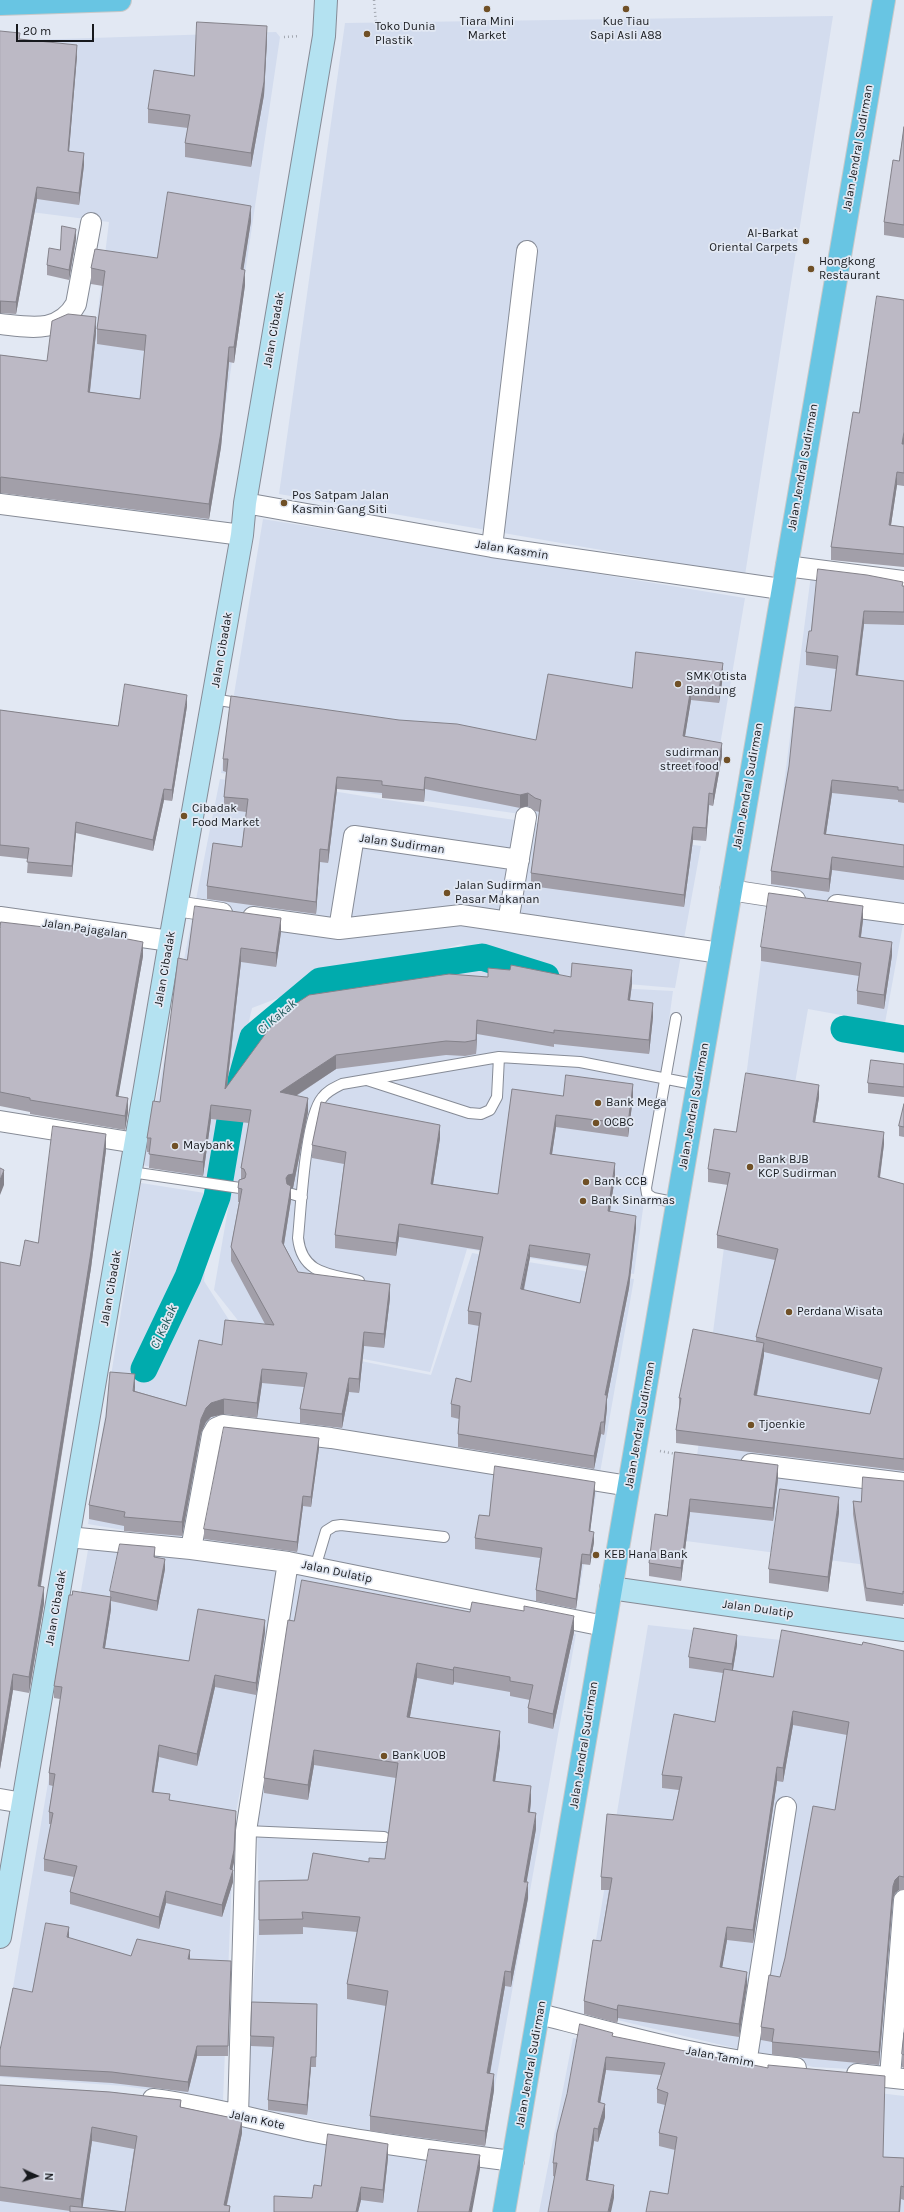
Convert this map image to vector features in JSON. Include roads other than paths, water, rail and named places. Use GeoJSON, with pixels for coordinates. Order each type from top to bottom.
{"type":"FeatureCollection","features":[{"type":"Feature","properties":{"kind":"main road"},"geometry":{"type":"LineString","coordinates":[[0,4],[120,0]]}},
{"type":"Feature","properties":{"kind":"main road","name":"Jalan Cibadak"},"geometry":{"type":"LineString","coordinates":[[0,1937],[176,906],[242,535],[245,503],[324,36],[326,0]]}},
{"type":"Feature","properties":{"kind":"main road","name":"Jalan Jendral Sudirman"},"geometry":{"type":"LineString","coordinates":[[504,2212],[540,2014],[604,1626],[678,1203],[781,589],[884,0]]}},
{"type":"Feature","properties":{"kind":"main road","name":"Jalan Dulatip"},"geometry":{"type":"LineString","coordinates":[[611,1588],[904,1630]]}},
{"type":"Feature","properties":{"kind":"street"},"geometry":{"type":"LineString","coordinates":[[0,324],[35,327],[49,326],[63,321],[70,315],[76,304],[91,223]]}},
{"type":"Feature","properties":{"kind":"street"},"geometry":{"type":"LineString","coordinates":[[492,548],[527,251]]}},
{"type":"Feature","properties":{"kind":"street","name":"Jalan Kasmin"},"geometry":{"type":"LineString","coordinates":[[245,503],[492,548],[781,589]]}},
{"type":"Feature","properties":{"kind":"street"},"geometry":{"type":"LineString","coordinates":[[0,504],[242,535]]}},
{"type":"Feature","properties":{"kind":"street"},"geometry":{"type":"LineString","coordinates":[[786,566],[904,581]]}},
{"type":"Feature","properties":{"kind":"street"},"geometry":{"type":"LineString","coordinates":[[508,922],[526,817]]}},
{"type":"Feature","properties":{"kind":"street","name":"Jalan Sudirman"},"geometry":{"type":"LineString","coordinates":[[338,929],[354,836],[519,860]]}},
{"type":"Feature","properties":{"kind":"street"},"geometry":{"type":"LineString","coordinates":[[730,890],[904,914]]}},
{"type":"Feature","properties":{"kind":"street"},"geometry":{"type":"LineString","coordinates":[[176,906],[338,929],[461,915],[720,953]]}},
{"type":"Feature","properties":{"kind":"street","name":"Jalan Pajagalan"},"geometry":{"type":"LineString","coordinates":[[0,917],[170,942]]}},
{"type":"Feature","properties":{"kind":"street"},"geometry":{"type":"LineString","coordinates":[[0,1121],[136,1143]]}},
{"type":"Feature","properties":{"kind":"street"},"geometry":{"type":"LineString","coordinates":[[191,1549],[212,1435],[216,1428],[223,1425],[331,1438],[629,1486]]}},
{"type":"Feature","properties":{"kind":"street"},"geometry":{"type":"LineString","coordinates":[[731,1461],[904,1483]]}},
{"type":"Feature","properties":{"kind":"street","name":"Jalan Dulatip"},"geometry":{"type":"LineString","coordinates":[[68,1537],[191,1549],[288,1562],[604,1626]]}},
{"type":"Feature","properties":{"kind":"street"},"geometry":{"type":"LineString","coordinates":[[238,2116],[246,1831],[288,1562]]}},
{"type":"Feature","properties":{"kind":"street"},"geometry":{"type":"LineString","coordinates":[[0,1799],[23,1803]]}},
{"type":"Feature","properties":{"kind":"street"},"geometry":{"type":"LineString","coordinates":[[746,2064],[786,1807]]}},
{"type":"Feature","properties":{"kind":"street"},"geometry":{"type":"LineString","coordinates":[[837,2072],[897,2078],[904,1900]]}},
{"type":"Feature","properties":{"kind":"street","name":"Jalan Tamim"},"geometry":{"type":"LineString","coordinates":[[540,2014],[621,2036],[746,2064],[814,2070]]}},
{"type":"Feature","properties":{"kind":"street","name":"Jalan Kote"},"geometry":{"type":"LineString","coordinates":[[132,2096],[183,2103],[238,2116],[394,2147],[514,2161]]}},
{"type":"Feature","properties":{"kind":"lane"},"geometry":{"type":"LineString","coordinates":[[213,699],[252,705]]}},
{"type":"Feature","properties":{"kind":"lane"},"geometry":{"type":"LineString","coordinates":[[676,1018],[646,1188],[647,1194],[653,1198],[678,1203]]}},
{"type":"Feature","properties":{"kind":"lane"},"geometry":{"type":"LineString","coordinates":[[367,1283],[325,1273],[306,1262],[300,1252],[298,1238],[310,1127],[321,1099],[330,1090],[342,1084],[366,1079],[499,1057],[580,1062],[698,1085]]}},
{"type":"Feature","properties":{"kind":"lane"},"geometry":{"type":"LineString","coordinates":[[366,1079],[469,1113],[481,1114],[490,1110],[497,1097],[499,1057]]}},
{"type":"Feature","properties":{"kind":"lane"},"geometry":{"type":"LineString","coordinates":[[131,1172],[240,1188]]}},
{"type":"Feature","properties":{"kind":"lane"},"geometry":{"type":"LineString","coordinates":[[292,1194],[302,1197]]}},
{"type":"Feature","properties":{"kind":"lane"},"geometry":{"type":"LineString","coordinates":[[315,1568],[326,1531],[334,1526],[340,1525],[444,1537]]}},
{"type":"Feature","properties":{"kind":"lane"},"geometry":{"type":"LineString","coordinates":[[246,1831],[384,1837]]}},
{"type":"Feature","properties":{"kind":"waterway","name":"Ci Kakak"},"geometry":{"type":"LineString","coordinates":[[144,1369],[188,1277],[217,1197],[230,1120],[253,1037],[320,981],[482,957],[546,977]]}},
{"type":"Feature","properties":{"kind":"waterway","name":"Ci Kakak"},"geometry":{"type":"LineString","coordinates":[[844,1029],[904,1039]]}},
{"type":"Feature","properties":{"kind":"place","name":"Tiara Mini Market"},"geometry":{"type":"Point","coordinates":[487,9]}},
{"type":"Feature","properties":{"kind":"place","name":"Kue Tiau Sapi Asli A88"},"geometry":{"type":"Point","coordinates":[626,9]}},
{"type":"Feature","properties":{"kind":"place","name":"Toko Dunia Plastik"},"geometry":{"type":"Point","coordinates":[367,34]}},
{"type":"Feature","properties":{"kind":"place","name":"Al-Barkat Oriental Carpets"},"geometry":{"type":"Point","coordinates":[806,241]}},
{"type":"Feature","properties":{"kind":"place","name":"Hongkong Restaurant"},"geometry":{"type":"Point","coordinates":[811,269]}},
{"type":"Feature","properties":{"kind":"place","name":"Pos Satpam Jalan Kasmin Gang Siti"},"geometry":{"type":"Point","coordinates":[284,503]}},
{"type":"Feature","properties":{"kind":"place","name":"SMK Otista Bandung"},"geometry":{"type":"Point","coordinates":[678,684]}},
{"type":"Feature","properties":{"kind":"place","name":"sudirman street food"},"geometry":{"type":"Point","coordinates":[727,760]}},
{"type":"Feature","properties":{"kind":"place","name":"Cibadak Food Market"},"geometry":{"type":"Point","coordinates":[184,816]}},
{"type":"Feature","properties":{"kind":"place","name":"Jalan Sudirman Pasar Makanan"},"geometry":{"type":"Point","coordinates":[447,893]}},
{"type":"Feature","properties":{"kind":"place","name":"Bank Mega"},"geometry":{"type":"Point","coordinates":[598,1103]}},
{"type":"Feature","properties":{"kind":"place","name":"OCBC"},"geometry":{"type":"Point","coordinates":[596,1123]}},
{"type":"Feature","properties":{"kind":"place","name":"Maybank"},"geometry":{"type":"Point","coordinates":[175,1146]}},
{"type":"Feature","properties":{"kind":"place","name":"Bank BJB KCP Sudirman"},"geometry":{"type":"Point","coordinates":[750,1167]}},
{"type":"Feature","properties":{"kind":"place","name":"Bank CCB"},"geometry":{"type":"Point","coordinates":[586,1182]}},
{"type":"Feature","properties":{"kind":"place","name":"Bank Sinarmas"},"geometry":{"type":"Point","coordinates":[583,1201]}},
{"type":"Feature","properties":{"kind":"place","name":"Perdana Wisata"},"geometry":{"type":"Point","coordinates":[789,1312]}},
{"type":"Feature","properties":{"kind":"place","name":"Tjoenkie"},"geometry":{"type":"Point","coordinates":[751,1425]}},
{"type":"Feature","properties":{"kind":"place","name":"KEB Hana Bank"},"geometry":{"type":"Point","coordinates":[596,1555]}},
{"type":"Feature","properties":{"kind":"place","name":"Bank UOB"},"geometry":{"type":"Point","coordinates":[384,1756]}}]}
